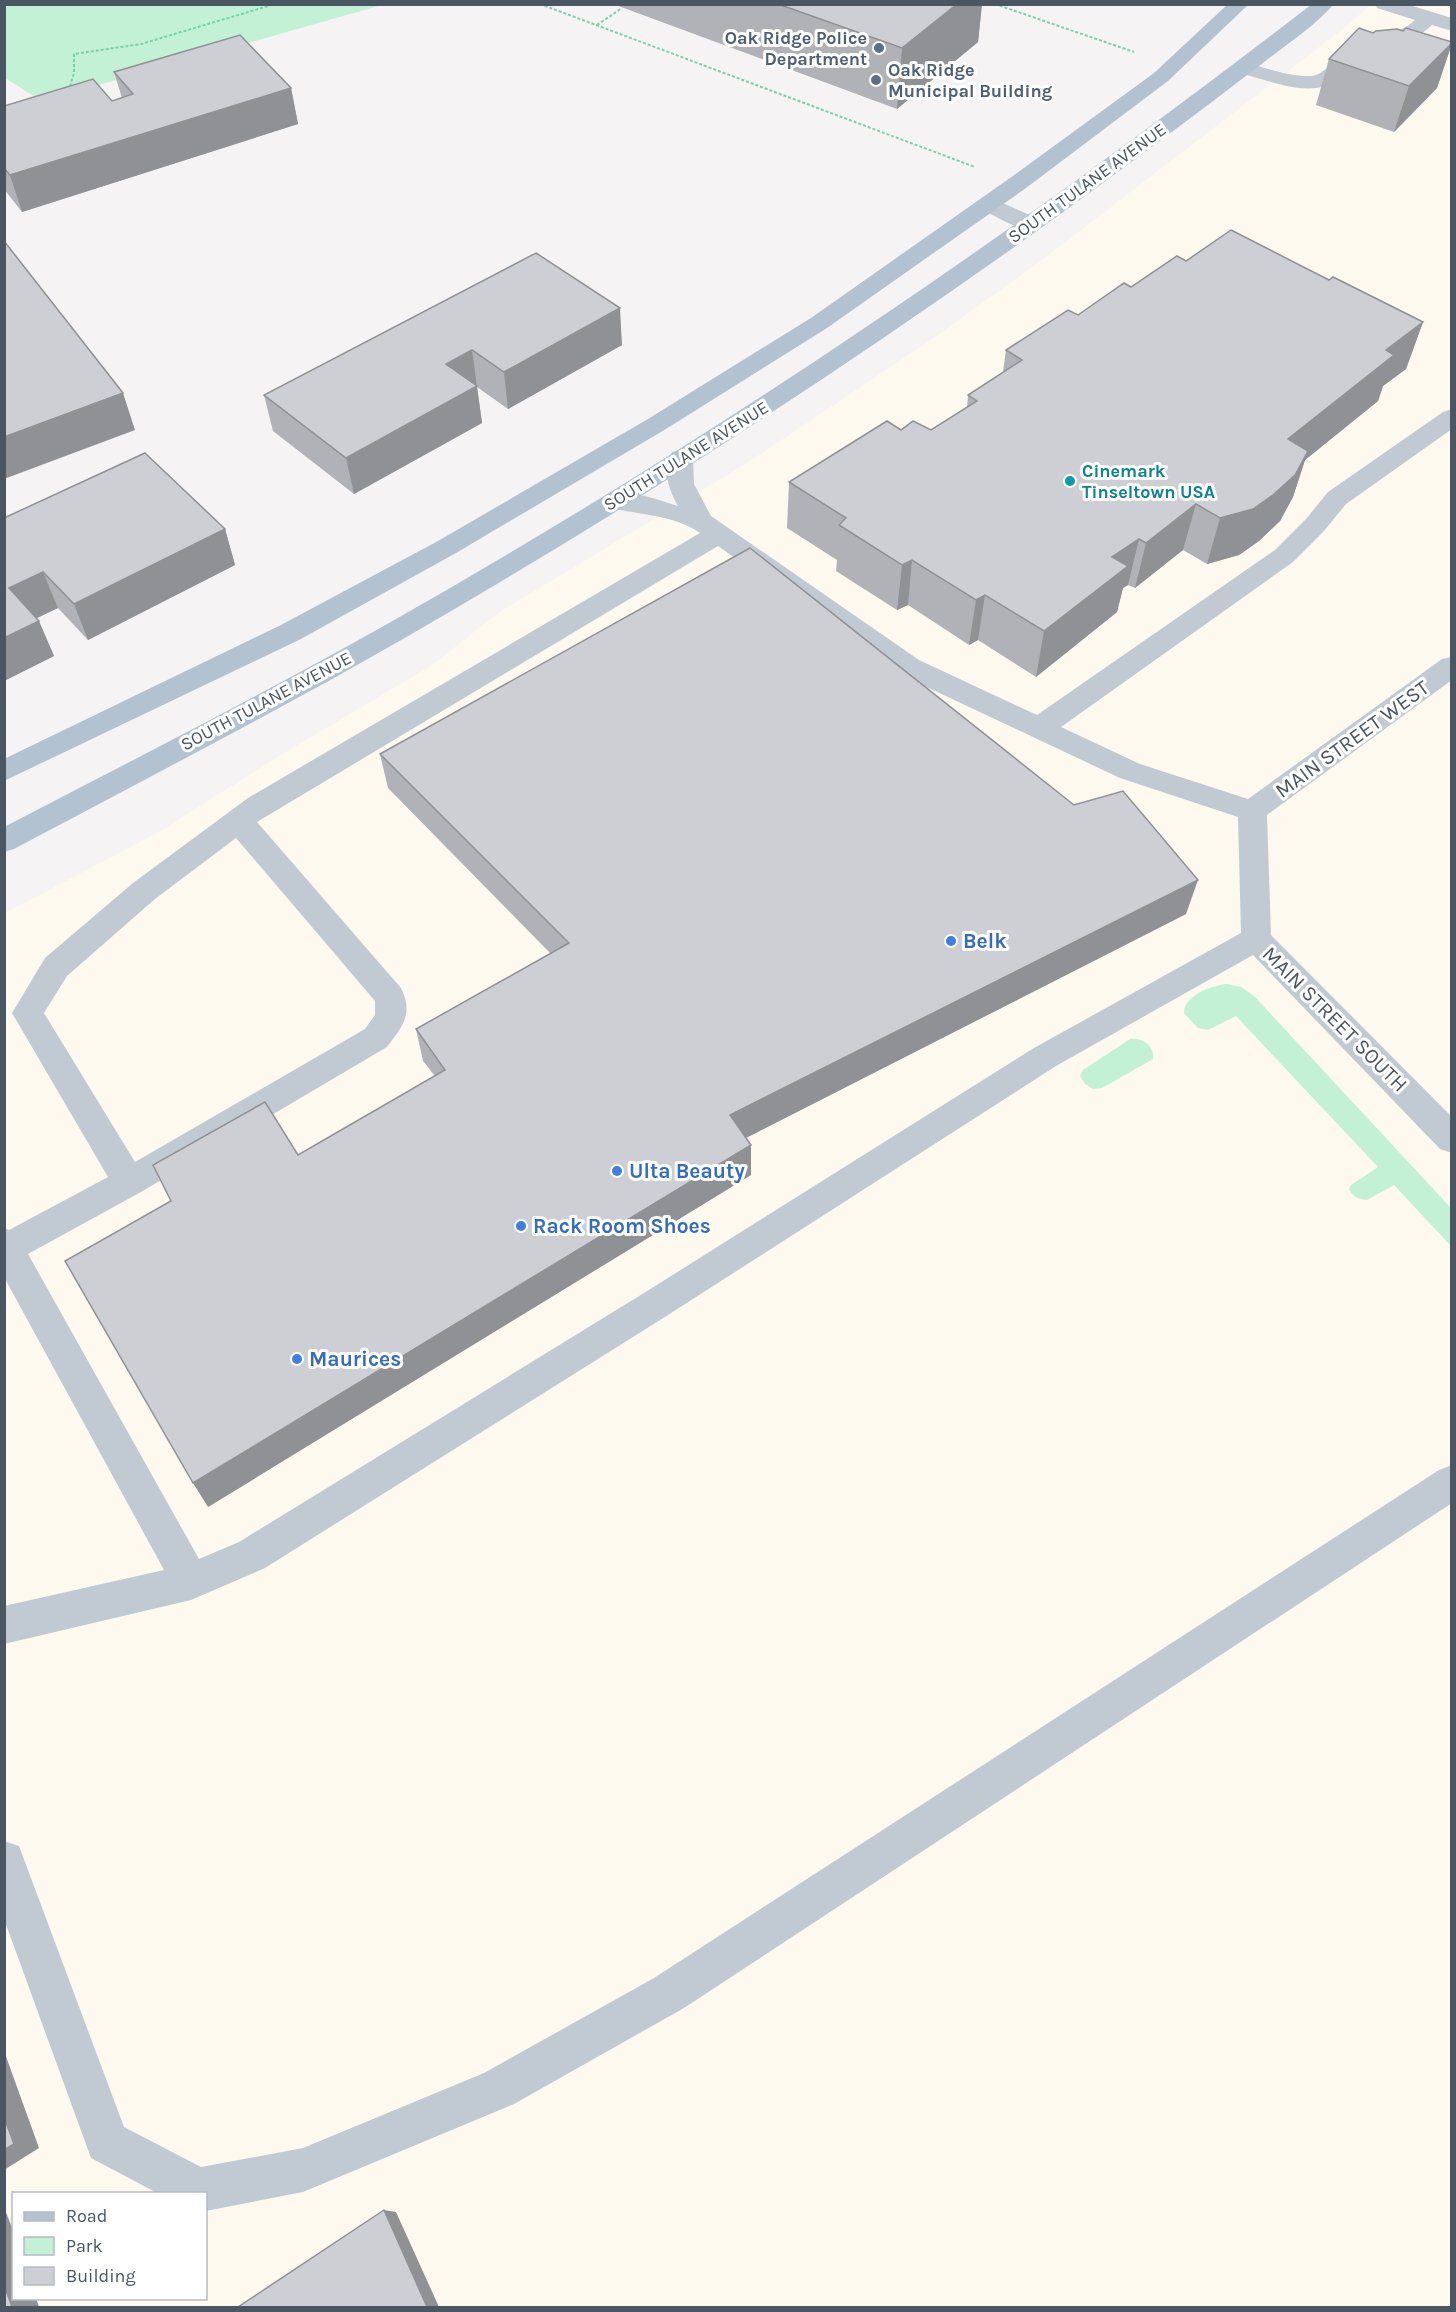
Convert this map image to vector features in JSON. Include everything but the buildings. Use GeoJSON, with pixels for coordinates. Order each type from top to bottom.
{"type":"FeatureCollection","features":[{"type":"Feature","properties":{"kind":"main road","name":"SOUTH TULANE AVENUE"},"geometry":{"type":"LineString","coordinates":[[4,771],[288,633],[447,547],[657,424],[819,322],[989,204],[1161,76],[1240,4]]}},
{"type":"Feature","properties":{"kind":"main road","name":"SOUTH TULANE AVENUE"},"geometry":{"type":"LineString","coordinates":[[4,841],[306,680],[451,599],[615,501],[842,355],[1030,224],[1243,68],[1325,4]]}},
{"type":"Feature","properties":{"kind":"street"},"geometry":{"type":"LineString","coordinates":[[1384,4],[1452,25]]}},
{"type":"Feature","properties":{"kind":"street"},"geometry":{"type":"LineString","coordinates":[[1243,68],[1301,82],[1324,80],[1352,56],[1412,33],[1428,18]]}},
{"type":"Feature","properties":{"kind":"street"},"geometry":{"type":"LineString","coordinates":[[989,204],[1030,224]]}},
{"type":"Feature","properties":{"kind":"street"},"geometry":{"type":"LineString","coordinates":[[1040,727],[1284,556],[1316,525],[1337,498],[1452,417]]}},
{"type":"Feature","properties":{"kind":"street"},"geometry":{"type":"LineString","coordinates":[[681,458],[679,480],[683,493],[711,528],[909,667],[1130,771],[1252,811]]}},
{"type":"Feature","properties":{"kind":"street"},"geometry":{"type":"LineString","coordinates":[[615,501],[644,504],[711,528]]}},
{"type":"Feature","properties":{"kind":"street"},"geometry":{"type":"LineString","coordinates":[[129,1182],[28,1013],[56,967],[144,891],[258,806],[711,528]]}},
{"type":"Feature","properties":{"kind":"street","name":"MAIN STREET WEST"},"geometry":{"type":"LineString","coordinates":[[1252,811],[1452,666]]}},
{"type":"Feature","properties":{"kind":"street","name":"MAIN STREET SOUTH"},"geometry":{"type":"LineString","coordinates":[[1252,811],[1256,939],[1452,1139]]}},
{"type":"Feature","properties":{"kind":"street"},"geometry":{"type":"LineString","coordinates":[[191,1582],[6,1246],[129,1182],[376,1038],[392,1018],[390,997],[239,820]]}},
{"type":"Feature","properties":{"kind":"street"},"geometry":{"type":"LineString","coordinates":[[4,1625],[191,1582],[252,1555],[656,1304],[1045,1057],[1256,939]]}},
{"type":"Feature","properties":{"kind":"street"},"geometry":{"type":"LineString","coordinates":[[4,1861],[107,2142],[198,2190],[303,2170],[500,2089],[669,1993],[1452,1482]]}},
{"type":"Feature","properties":{"kind":"path"},"geometry":{"type":"LineString","coordinates":[[63,89],[70,86],[74,73],[74,54],[141,44],[275,4]]}},
{"type":"Feature","properties":{"kind":"path"},"geometry":{"type":"LineString","coordinates":[[540,4],[1018,183]]}},
{"type":"Feature","properties":{"kind":"path"},"geometry":{"type":"LineString","coordinates":[[995,4],[1143,55]]}},
{"type":"Feature","properties":{"kind":"path"},"geometry":{"type":"LineString","coordinates":[[597,26],[622,8]]}},
{"type":"Feature","properties":{"kind":"shaded area"},"geometry":{"type":"Polygon","coordinates":[[[1370,5],[1451,5],[1451,2307],[5,2308],[5,913],[157,833],[281,755],[432,665],[501,611],[750,461],[938,335],[1047,256],[1349,24],[1370,5]]]}},
{"type":"Feature","properties":{"kind":"green space"},"geometry":{"type":"Polygon","coordinates":[[[4,5],[382,5],[42,101],[5,78],[4,5]]]}},
{"type":"Feature","properties":{"kind":"green space"},"geometry":{"type":"Polygon","coordinates":[[[1226,984],[1241,987],[1254,996],[1451,1208],[1451,1246],[1394,1185],[1367,1200],[1352,1194],[1349,1189],[1351,1185],[1378,1167],[1236,1016],[1208,1030],[1198,1028],[1184,1013],[1188,1001],[1193,996],[1206,989],[1226,984]]]}},
{"type":"Feature","properties":{"kind":"green space"},"geometry":{"type":"Polygon","coordinates":[[[1130,1039],[1139,1039],[1147,1043],[1152,1050],[1153,1059],[1102,1088],[1093,1089],[1085,1084],[1080,1076],[1083,1070],[1130,1039]]]}},
{"type":"Feature","properties":{"kind":"place","name":"Oak Ridge Police Department"},"geometry":{"type":"Point","coordinates":[879,48]}},
{"type":"Feature","properties":{"kind":"place","name":"Oak Ridge Municipal Building"},"geometry":{"type":"Point","coordinates":[876,80]}},
{"type":"Feature","properties":{"kind":"place","name":"Cinemark Tinseltown USA"},"geometry":{"type":"Point","coordinates":[1070,481]}},
{"type":"Feature","properties":{"kind":"place","name":"Belk"},"geometry":{"type":"Point","coordinates":[951,941]}},
{"type":"Feature","properties":{"kind":"place","name":"Ulta Beauty"},"geometry":{"type":"Point","coordinates":[617,1171]}},
{"type":"Feature","properties":{"kind":"place","name":"Rack Room Shoes"},"geometry":{"type":"Point","coordinates":[521,1226]}},
{"type":"Feature","properties":{"kind":"place","name":"Maurices"},"geometry":{"type":"Point","coordinates":[297,1359]}}]}
